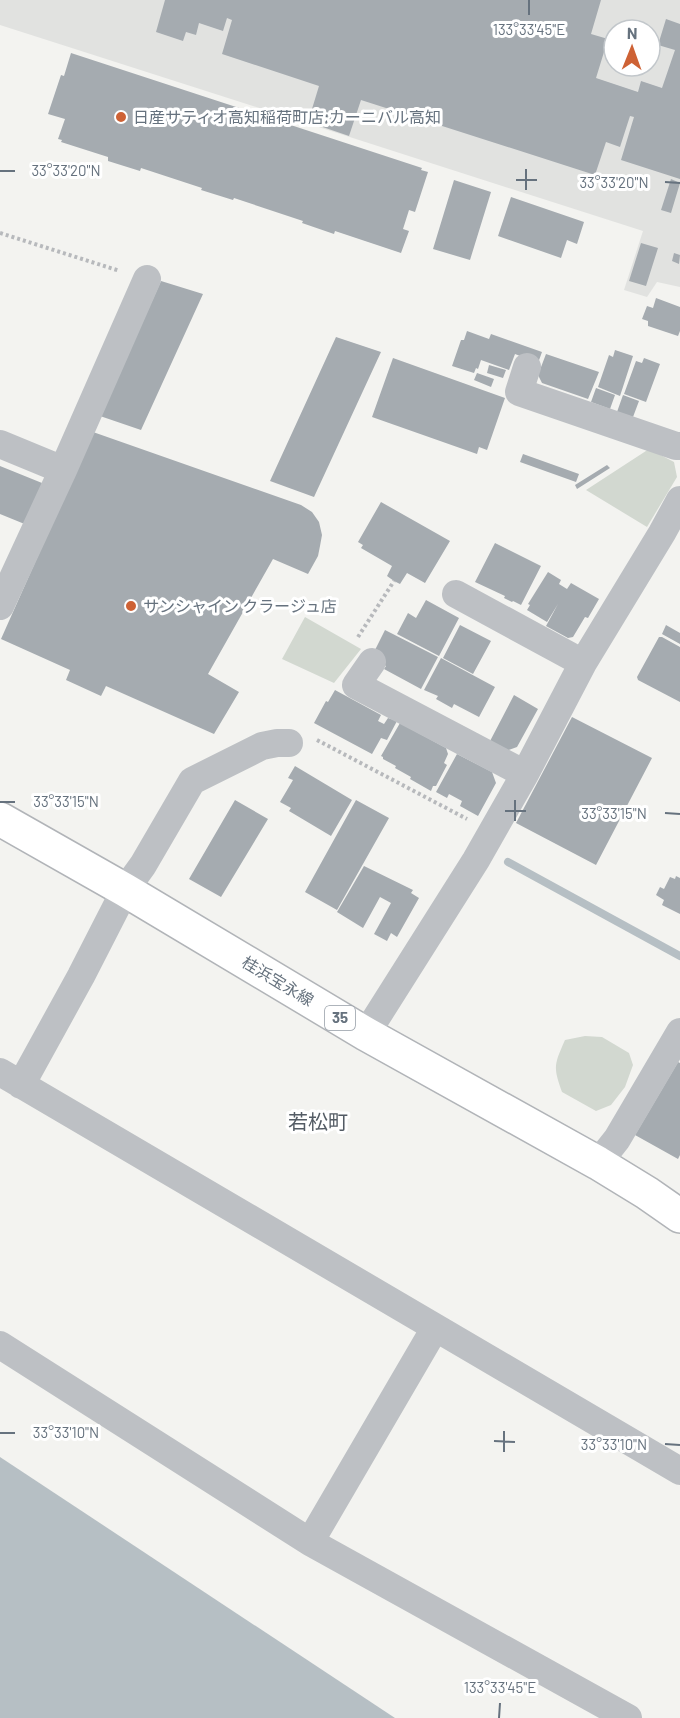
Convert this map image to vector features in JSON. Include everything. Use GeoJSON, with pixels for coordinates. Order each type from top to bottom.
{"type":"FeatureCollection","features":[{"type":"Feature","properties":{"kind":"main road","name":"桂浜宝永線"},"geometry":{"type":"LineString","coordinates":[[0,819],[125,890],[366,1034],[598,1163],[680,1216]]}},
{"type":"Feature","properties":{"kind":"street"},"geometry":{"type":"LineString","coordinates":[[0,606],[147,279]]}},
{"type":"Feature","properties":{"kind":"street"},"geometry":{"type":"LineString","coordinates":[[527,367],[519,392],[680,446]]}},
{"type":"Feature","properties":{"kind":"street"},"geometry":{"type":"LineString","coordinates":[[0,444],[63,470]]}},
{"type":"Feature","properties":{"kind":"street"},"geometry":{"type":"LineString","coordinates":[[366,1034],[476,860],[525,774],[583,663],[671,538],[680,500]]}},
{"type":"Feature","properties":{"kind":"street"},"geometry":{"type":"LineString","coordinates":[[456,594],[583,663]]}},
{"type":"Feature","properties":{"kind":"street"},"geometry":{"type":"LineString","coordinates":[[372,662],[356,685],[525,774]]}},
{"type":"Feature","properties":{"kind":"street"},"geometry":{"type":"LineString","coordinates":[[289,744],[278,743],[262,746],[192,781],[143,866],[125,890],[81,976],[10,1078],[680,1471]]}},
{"type":"Feature","properties":{"kind":"street"},"geometry":{"type":"LineString","coordinates":[[598,1163],[617,1139],[680,1032]]}},
{"type":"Feature","properties":{"kind":"street"},"geometry":{"type":"LineString","coordinates":[[310,1542],[435,1328]]}},
{"type":"Feature","properties":{"kind":"street"},"geometry":{"type":"LineString","coordinates":[[0,1346],[310,1542],[628,1718]]}},
{"type":"Feature","properties":{"kind":"path"},"geometry":{"type":"LineString","coordinates":[[0,233],[147,279]]}},
{"type":"Feature","properties":{"kind":"path"},"geometry":{"type":"LineString","coordinates":[[358,638],[394,581]]}},
{"type":"Feature","properties":{"kind":"path"},"geometry":{"type":"LineString","coordinates":[[289,744],[300,731],[492,832]]}},
{"type":"Feature","properties":{"kind":"shaded area"},"geometry":{"type":"Polygon","coordinates":[[[0,0],[680,0],[680,287],[657,282],[647,297],[624,290],[643,231],[0,25],[0,0]]]}},
{"type":"Feature","properties":{"kind":"shaded area"},"geometry":{"type":"Polygon","coordinates":[[[649,449],[674,462],[677,477],[647,527],[586,490],[649,449]]]}},
{"type":"Feature","properties":{"kind":"shaded area"},"geometry":{"type":"Polygon","coordinates":[[[305,617],[361,649],[334,683],[282,659],[305,617]]]}},
{"type":"Feature","properties":{"kind":"shaded area"},"geometry":{"type":"Polygon","coordinates":[[[585,1036],[602,1037],[629,1053],[633,1065],[625,1087],[611,1105],[596,1111],[562,1092],[556,1071],[557,1061],[565,1040],[585,1036]]]}},
{"type":"Feature","properties":{"kind":"shaded area"},"geometry":{"type":"Polygon","coordinates":[[[0,1457],[395,1718],[0,1718],[0,1457]]]}},
{"type":"Feature","properties":{"kind":"building"},"geometry":{"type":"Polygon","coordinates":[[[165,0],[601,0],[591,34],[602,37],[602,58],[596,78],[638,92],[641,81],[662,88],[675,50],[662,46],[662,32],[666,19],[680,24],[680,179],[621,160],[634,117],[630,116],[620,147],[606,142],[595,175],[361,100],[349,136],[308,122],[319,86],[222,54],[232,20],[227,18],[223,31],[199,23],[196,35],[186,32],[183,41],[156,32],[165,0]]]}},
{"type":"Feature","properties":{"kind":"building"},"geometry":{"type":"Polygon","coordinates":[[[71,53],[422,168],[421,170],[428,172],[415,212],[409,210],[403,229],[409,231],[401,253],[335,231],[334,234],[302,223],[303,221],[234,198],[233,200],[201,190],[202,188],[141,168],[140,171],[108,161],[108,157],[61,142],[62,140],[58,139],[65,119],[48,114],[71,53]]]}},
{"type":"Feature","properties":{"kind":"building"},"geometry":{"type":"Polygon","coordinates":[[[671,179],[680,183],[671,213],[661,210],[671,179]]]}},
{"type":"Feature","properties":{"kind":"building"},"geometry":{"type":"Polygon","coordinates":[[[454,180],[491,192],[470,260],[433,249],[454,180]]]}},
{"type":"Feature","properties":{"kind":"building"},"geometry":{"type":"Polygon","coordinates":[[[511,197],[584,222],[577,244],[567,240],[561,258],[498,236],[511,197]]]}},
{"type":"Feature","properties":{"kind":"building"},"geometry":{"type":"Polygon","coordinates":[[[641,243],[658,248],[646,286],[629,281],[641,243]]]}},
{"type":"Feature","properties":{"kind":"building"},"geometry":{"type":"Polygon","coordinates":[[[674,253],[680,255],[679,264],[672,261],[674,253]]]}},
{"type":"Feature","properties":{"kind":"building"},"geometry":{"type":"Polygon","coordinates":[[[161,281],[203,294],[141,430],[100,416],[161,281]]]}},
{"type":"Feature","properties":{"kind":"building"},"geometry":{"type":"Polygon","coordinates":[[[656,298],[680,307],[678,336],[648,326],[648,321],[642,319],[647,306],[653,308],[656,298]]]}},
{"type":"Feature","properties":{"kind":"building"},"geometry":{"type":"Polygon","coordinates":[[[467,331],[489,339],[491,334],[542,352],[538,363],[515,354],[509,370],[481,360],[474,373],[452,366],[461,340],[464,340],[467,331]]]}},
{"type":"Feature","properties":{"kind":"building"},"geometry":{"type":"Polygon","coordinates":[[[336,337],[381,352],[314,497],[270,481],[336,337]]]}},
{"type":"Feature","properties":{"kind":"building"},"geometry":{"type":"Polygon","coordinates":[[[615,350],[633,356],[620,396],[598,387],[609,355],[613,357],[615,350]]]}},
{"type":"Feature","properties":{"kind":"building"},"geometry":{"type":"Polygon","coordinates":[[[546,354],[599,372],[588,399],[542,383],[538,375],[546,354]]]}},
{"type":"Feature","properties":{"kind":"building"},"geometry":{"type":"Polygon","coordinates":[[[393,358],[505,398],[487,450],[479,447],[477,454],[372,417],[393,358]]]}},
{"type":"Feature","properties":{"kind":"building"},"geometry":{"type":"Polygon","coordinates":[[[644,358],[660,364],[646,402],[624,394],[636,361],[642,363],[644,358]]]}},
{"type":"Feature","properties":{"kind":"building"},"geometry":{"type":"Polygon","coordinates":[[[489,365],[506,370],[503,378],[487,373],[489,365]]]}},
{"type":"Feature","properties":{"kind":"building"},"geometry":{"type":"Polygon","coordinates":[[[477,373],[494,379],[491,387],[474,380],[477,373]]]}},
{"type":"Feature","properties":{"kind":"building"},"geometry":{"type":"Polygon","coordinates":[[[596,388],[615,395],[610,409],[591,402],[596,388]]]}},
{"type":"Feature","properties":{"kind":"building"},"geometry":{"type":"Polygon","coordinates":[[[623,395],[639,401],[633,417],[617,412],[623,395]]]}},
{"type":"Feature","properties":{"kind":"building","name":"サンシャイン クラージュ店"},"geometry":{"type":"Polygon","coordinates":[[[93,432],[301,505],[312,512],[319,522],[322,535],[318,556],[308,574],[273,559],[208,674],[239,692],[214,734],[106,686],[101,696],[66,680],[70,670],[1,639],[93,432]]]}},
{"type":"Feature","properties":{"kind":"building"},"geometry":{"type":"Polygon","coordinates":[[[523,454],[579,474],[576,482],[520,462],[523,454]]]}},
{"type":"Feature","properties":{"kind":"building"},"geometry":{"type":"Polygon","coordinates":[[[607,465],[610,468],[577,489],[575,485],[607,465]]]}},
{"type":"Feature","properties":{"kind":"building"},"geometry":{"type":"Polygon","coordinates":[[[0,466],[42,483],[27,525],[0,514],[0,466]]]}},
{"type":"Feature","properties":{"kind":"building"},"geometry":{"type":"Polygon","coordinates":[[[381,502],[450,541],[425,583],[407,573],[400,584],[394,581],[387,576],[392,566],[361,548],[363,545],[358,542],[381,502]]]}},
{"type":"Feature","properties":{"kind":"building"},"geometry":{"type":"Polygon","coordinates":[[[495,543],[541,566],[521,605],[475,582],[495,543]]]}},
{"type":"Feature","properties":{"kind":"building"},"geometry":{"type":"Polygon","coordinates":[[[548,572],[561,580],[559,584],[567,589],[571,583],[599,599],[573,637],[568,638],[546,626],[558,604],[547,622],[527,610],[530,605],[528,604],[548,572]]]}},
{"type":"Feature","properties":{"kind":"building"},"geometry":{"type":"Polygon","coordinates":[[[426,600],[459,618],[439,656],[397,634],[408,613],[416,618],[426,600]]]}},
{"type":"Feature","properties":{"kind":"building"},"geometry":{"type":"Polygon","coordinates":[[[460,625],[491,641],[473,674],[443,658],[460,625]]]}},
{"type":"Feature","properties":{"kind":"building"},"geometry":{"type":"Polygon","coordinates":[[[666,625],[680,633],[680,644],[662,634],[666,625]]]}},
{"type":"Feature","properties":{"kind":"building"},"geometry":{"type":"Polygon","coordinates":[[[385,630],[438,657],[421,689],[384,669],[386,666],[374,659],[373,654],[385,630]]]}},
{"type":"Feature","properties":{"kind":"building"},"geometry":{"type":"Polygon","coordinates":[[[659,637],[680,647],[680,702],[638,680],[637,677],[659,637]]]}},
{"type":"Feature","properties":{"kind":"building"},"geometry":{"type":"Polygon","coordinates":[[[441,658],[495,687],[479,717],[454,704],[452,708],[436,699],[438,696],[424,690],[441,658]]]}},
{"type":"Feature","properties":{"kind":"building"},"geometry":{"type":"Polygon","coordinates":[[[335,690],[381,715],[378,721],[384,724],[388,718],[397,721],[387,740],[381,738],[372,754],[314,723],[335,690]]]}},
{"type":"Feature","properties":{"kind":"building"},"geometry":{"type":"Polygon","coordinates":[[[514,695],[538,709],[517,747],[506,751],[489,743],[514,695]]]}},
{"type":"Feature","properties":{"kind":"building"},"geometry":{"type":"Polygon","coordinates":[[[572,717],[652,758],[596,865],[516,823],[572,717]]]}},
{"type":"Feature","properties":{"kind":"building"},"geometry":{"type":"Polygon","coordinates":[[[400,723],[446,748],[448,754],[444,763],[447,765],[431,791],[410,779],[411,777],[395,768],[396,766],[381,756],[400,723]]]}},
{"type":"Feature","properties":{"kind":"building"},"geometry":{"type":"Polygon","coordinates":[[[457,754],[492,772],[496,783],[478,816],[460,806],[462,801],[449,794],[447,798],[436,792],[457,754]]]}},
{"type":"Feature","properties":{"kind":"building"},"geometry":{"type":"Polygon","coordinates":[[[295,766],[352,800],[331,836],[289,811],[291,808],[280,802],[293,780],[288,778],[295,766]]]}},
{"type":"Feature","properties":{"kind":"building"},"geometry":{"type":"Polygon","coordinates":[[[235,800],[268,819],[221,897],[189,879],[235,800]]]}},
{"type":"Feature","properties":{"kind":"building"},"geometry":{"type":"Polygon","coordinates":[[[356,800],[389,818],[337,910],[305,892],[356,800]]]}},
{"type":"Feature","properties":{"kind":"building"},"geometry":{"type":"Polygon","coordinates":[[[364,866],[413,890],[411,893],[419,898],[397,937],[391,933],[387,941],[374,934],[391,903],[380,897],[363,928],[337,912],[364,866]]]}},
{"type":"Feature","properties":{"kind":"building"},"geometry":{"type":"Polygon","coordinates":[[[676,876],[680,878],[680,914],[662,905],[664,900],[656,895],[660,887],[664,889],[670,877],[675,879],[676,876]]]}},
{"type":"Feature","properties":{"kind":"building"},"geometry":{"type":"Polygon","coordinates":[[[678,1062],[680,1063],[680,1155],[678,1159],[635,1135],[678,1062]]]}},
{"type":"Feature","properties":{"kind":"waterway"},"geometry":{"type":"LineString","coordinates":[[508,862],[680,956]]}},
{"type":"Feature","properties":{"kind":"place","name":"日産サティオ高知稲荷町店;カーニバル高知"},"geometry":{"type":"Point","coordinates":[121,117]}},
{"type":"Feature","properties":{"kind":"place","name":"サンシャイン クラージュ店"},"geometry":{"type":"Point","coordinates":[131,606]}},
{"type":"Feature","properties":{"kind":"district","name":"若松町"},"geometry":{"type":"Point","coordinates":[318,1122]}}]}
